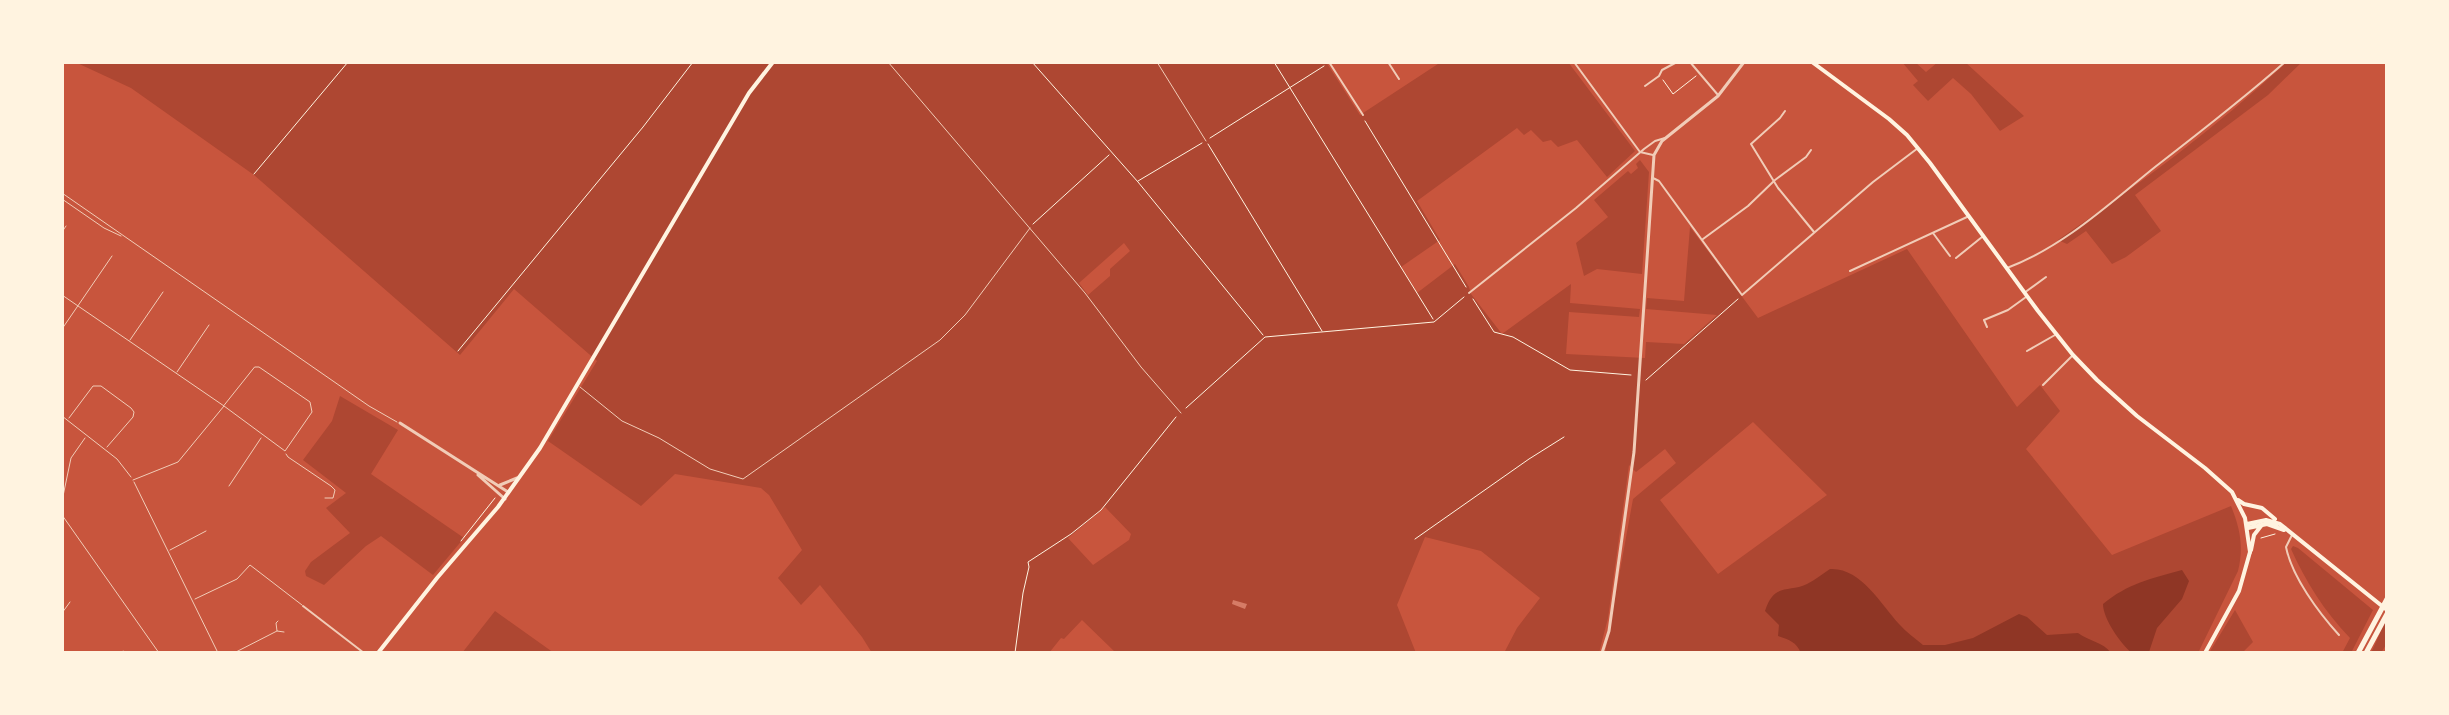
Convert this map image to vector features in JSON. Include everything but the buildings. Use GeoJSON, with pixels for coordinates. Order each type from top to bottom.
{"type":"FeatureCollection","features":[{"type":"Feature","properties":{"kind":"highway"},"geometry":{"type":"LineString","coordinates":[[2358,653],[2387,599]]}},
{"type":"Feature","properties":{"kind":"highway"},"geometry":{"type":"LineString","coordinates":[[2366,653],[2387,612]]}},
{"type":"Feature","properties":{"kind":"main road"},"geometry":{"type":"LineString","coordinates":[[378,653],[521,476],[578,386],[749,93],[773,62]]}},
{"type":"Feature","properties":{"kind":"main road"},"geometry":{"type":"LineString","coordinates":[[1812,62],[1889,119],[1918,148],[2056,334],[2115,398],[2224,484],[2242,503],[2262,508],[2387,612]]}},
{"type":"Feature","properties":{"kind":"main road"},"geometry":{"type":"LineString","coordinates":[[2237,499],[2247,526],[2250,552]]}},
{"type":"Feature","properties":{"kind":"main road"},"geometry":{"type":"LineString","coordinates":[[2247,526],[2266,520],[2280,524]]}},
{"type":"Feature","properties":{"kind":"main road"},"geometry":{"type":"LineString","coordinates":[[2205,653],[2239,591],[2255,533],[2263,525]]}},
{"type":"Feature","properties":{"kind":"main road"},"geometry":{"type":"LineString","coordinates":[[2247,526],[2274,525],[2293,534]]}},
{"type":"Feature","properties":{"kind":"street"},"geometry":{"type":"LineString","coordinates":[[1330,62],[1363,115]]}},
{"type":"Feature","properties":{"kind":"street"},"geometry":{"type":"LineString","coordinates":[[1388,62],[1399,79]]}},
{"type":"Feature","properties":{"kind":"street"},"geometry":{"type":"LineString","coordinates":[[1574,62],[1642,150],[1651,151],[1654,155]]}},
{"type":"Feature","properties":{"kind":"street"},"geometry":{"type":"LineString","coordinates":[[1645,86],[1662,70],[1677,62]]}},
{"type":"Feature","properties":{"kind":"street"},"geometry":{"type":"LineString","coordinates":[[1690,62],[1718,96]]}},
{"type":"Feature","properties":{"kind":"street"},"geometry":{"type":"LineString","coordinates":[[1602,653],[1609,631],[1628,501],[1640,378],[1654,155],[1658,146],[1718,96],[1744,62]]}},
{"type":"Feature","properties":{"kind":"street"},"geometry":{"type":"LineString","coordinates":[[2006,269],[2058,243],[2234,107],[2285,62]]}},
{"type":"Feature","properties":{"kind":"street"},"geometry":{"type":"LineString","coordinates":[[1785,111],[1751,144],[1797,212],[1815,232]]}},
{"type":"Feature","properties":{"kind":"street"},"geometry":{"type":"LineString","coordinates":[[1469,293],[1576,208],[1642,150],[1655,141],[1667,138]]}},
{"type":"Feature","properties":{"kind":"street"},"geometry":{"type":"LineString","coordinates":[[1652,177],[1659,181],[1742,295],[1873,182],[1918,148]]}},
{"type":"Feature","properties":{"kind":"street"},"geometry":{"type":"LineString","coordinates":[[1702,239],[1748,206],[1811,150]]}},
{"type":"Feature","properties":{"kind":"street"},"geometry":{"type":"LineString","coordinates":[[1850,271],[1968,216]]}},
{"type":"Feature","properties":{"kind":"street"},"geometry":{"type":"LineString","coordinates":[[1932,232],[1950,256]]}},
{"type":"Feature","properties":{"kind":"street"},"geometry":{"type":"LineString","coordinates":[[1956,258],[1983,236]]}},
{"type":"Feature","properties":{"kind":"street"},"geometry":{"type":"LineString","coordinates":[[1987,327],[1984,320],[2008,310],[2046,277]]}},
{"type":"Feature","properties":{"kind":"street"},"geometry":{"type":"LineString","coordinates":[[2027,351],[2056,334]]}},
{"type":"Feature","properties":{"kind":"street"},"geometry":{"type":"LineString","coordinates":[[2043,385],[2073,355]]}},
{"type":"Feature","properties":{"kind":"street"},"geometry":{"type":"LineString","coordinates":[[400,423],[509,493]]}},
{"type":"Feature","properties":{"kind":"street"},"geometry":{"type":"LineString","coordinates":[[472,470],[505,499]]}},
{"type":"Feature","properties":{"kind":"street"},"geometry":{"type":"LineString","coordinates":[[500,485],[521,476]]}},
{"type":"Feature","properties":{"kind":"street"},"geometry":{"type":"LineString","coordinates":[[2293,534],[2286,547],[2289,558],[2312,601],[2339,635]]}},
{"type":"Feature","properties":{"kind":"street"},"geometry":{"type":"LineString","coordinates":[[303,606],[364,653]]}},
{"type":"Feature","properties":{"kind":"lane"},"geometry":{"type":"LineString","coordinates":[[888,62],[1085,293],[1141,367],[1181,413]]}},
{"type":"Feature","properties":{"kind":"lane"},"geometry":{"type":"LineString","coordinates":[[1157,62],[1206,141]]}},
{"type":"Feature","properties":{"kind":"lane"},"geometry":{"type":"LineString","coordinates":[[62,193],[378,412],[400,423]]}},
{"type":"Feature","properties":{"kind":"lane"},"geometry":{"type":"LineString","coordinates":[[62,199],[108,231],[124,237]]}},
{"type":"Feature","properties":{"kind":"lane"},"geometry":{"type":"LineString","coordinates":[[62,232],[66,226]]}},
{"type":"Feature","properties":{"kind":"lane"},"geometry":{"type":"LineString","coordinates":[[578,386],[622,421],[659,438],[710,469],[743,479],[940,340],[965,315],[1030,228]]}},
{"type":"Feature","properties":{"kind":"lane"},"geometry":{"type":"LineString","coordinates":[[62,329],[112,256]]}},
{"type":"Feature","properties":{"kind":"lane"},"geometry":{"type":"LineString","coordinates":[[128,342],[163,292]]}},
{"type":"Feature","properties":{"kind":"lane"},"geometry":{"type":"LineString","coordinates":[[62,295],[224,406],[285,451],[288,457],[331,486],[335,490],[333,498],[325,498]]}},
{"type":"Feature","properties":{"kind":"lane"},"geometry":{"type":"LineString","coordinates":[[175,374],[209,325]]}},
{"type":"Feature","properties":{"kind":"lane"},"geometry":{"type":"LineString","coordinates":[[133,480],[178,462],[255,367],[310,402],[312,412],[285,451]]}},
{"type":"Feature","properties":{"kind":"lane"},"geometry":{"type":"LineString","coordinates":[[67,420],[93,386],[101,386],[131,408],[133,417],[105,449]]}},
{"type":"Feature","properties":{"kind":"lane"},"geometry":{"type":"LineString","coordinates":[[62,416],[126,468],[218,653]]}},
{"type":"Feature","properties":{"kind":"lane"},"geometry":{"type":"LineString","coordinates":[[62,501],[69,463],[87,436]]}},
{"type":"Feature","properties":{"kind":"lane"},"geometry":{"type":"LineString","coordinates":[[229,486],[263,436]]}},
{"type":"Feature","properties":{"kind":"lane"},"geometry":{"type":"LineString","coordinates":[[62,515],[159,653]]}},
{"type":"Feature","properties":{"kind":"lane"},"geometry":{"type":"LineString","coordinates":[[168,551],[206,531]]}},
{"type":"Feature","properties":{"kind":"lane"},"geometry":{"type":"LineString","coordinates":[[193,600],[237,579],[250,565],[303,606]]}},
{"type":"Feature","properties":{"kind":"lane"},"geometry":{"type":"LineString","coordinates":[[62,613],[70,602]]}},
{"type":"Feature","properties":{"kind":"lane"},"geometry":{"type":"LineString","coordinates":[[277,631],[278,621]]}},
{"type":"Feature","properties":{"kind":"lane"},"geometry":{"type":"LineString","coordinates":[[234,653],[277,631],[284,632]]}},
{"type":"Feature","properties":{"kind":"path"},"geometry":{"type":"LineString","coordinates":[[254,174],[348,62]]}},
{"type":"Feature","properties":{"kind":"path"},"geometry":{"type":"LineString","coordinates":[[458,351],[693,62]]}},
{"type":"Feature","properties":{"kind":"path"},"geometry":{"type":"LineString","coordinates":[[1032,62],[1138,182],[1265,337]]}},
{"type":"Feature","properties":{"kind":"path"},"geometry":{"type":"LineString","coordinates":[[1274,62],[1434,322]]}},
{"type":"Feature","properties":{"kind":"path"},"geometry":{"type":"LineString","coordinates":[[1138,182],[1330,62]]}},
{"type":"Feature","properties":{"kind":"path"},"geometry":{"type":"LineString","coordinates":[[1662,70],[1661,77],[1673,94],[1700,73]]}},
{"type":"Feature","properties":{"kind":"path"},"geometry":{"type":"LineString","coordinates":[[1363,115],[1377,143],[1494,332],[1513,337],[1559,365],[1570,370],[1637,376],[1646,380],[1742,295]]}},
{"type":"Feature","properties":{"kind":"path"},"geometry":{"type":"LineString","coordinates":[[1206,141],[1324,333]]}},
{"type":"Feature","properties":{"kind":"path"},"geometry":{"type":"LineString","coordinates":[[1030,228],[1111,153]]}},
{"type":"Feature","properties":{"kind":"path"},"geometry":{"type":"LineString","coordinates":[[1015,653],[1028,562],[1101,510],[1181,413],[1265,337],[1434,322],[1469,293]]}},
{"type":"Feature","properties":{"kind":"path"},"geometry":{"type":"LineString","coordinates":[[1415,539],[1564,437]]}},
{"type":"Feature","properties":{"kind":"path"},"geometry":{"type":"LineString","coordinates":[[2254,540],[2281,534]]}},
{"type":"Feature","properties":{"kind":"shaded area"},"geometry":{"type":"Polygon","coordinates":[[[75,62],[1326,62],[1360,115],[1441,62],[1568,62],[1635,151],[1607,177],[1577,140],[1558,147],[1551,140],[1543,142],[1531,130],[1524,135],[1517,128],[1417,201],[1440,240],[1401,267],[1417,293],[1455,264],[1471,294],[1502,334],[1571,284],[1570,303],[1640,309],[1639,317],[1569,312],[1566,354],[1645,358],[1646,342],[1684,344],[1717,315],[1646,309],[1647,298],[1684,301],[1690,227],[1758,318],[1907,249],[2017,407],[2040,385],[2060,411],[2026,449],[2112,555],[2231,506],[2240,538],[2238,571],[2198,653],[1605,653],[1633,499],[1676,463],[1665,449],[1636,472],[1629,465],[1608,618],[1599,653],[1504,653],[1517,628],[1540,598],[1481,551],[1425,537],[1397,605],[1416,653],[1116,653],[1082,620],[1049,653],[872,653],[820,585],[801,605],[778,578],[802,550],[769,495],[761,488],[675,474],[641,506],[548,441],[597,361],[514,289],[460,355],[254,175],[131,88],[75,62]],[[1124,243],[1079,283],[1088,295],[1110,276],[1110,269],[1130,251],[1124,243]],[[1753,422],[1660,500],[1718,574],[1827,495],[1753,422]],[[1105,507],[1068,538],[1093,565],[1129,540],[1131,534],[1105,507]]]}},
{"type":"Feature","properties":{"kind":"shaded area"},"geometry":{"type":"Polygon","coordinates":[[[1902,62],[1915,62],[1926,72],[1938,62],[1965,62],[2024,116],[2000,131],[1971,94],[1953,78],[1928,101],[1913,85],[1918,81],[1902,62]]]}},
{"type":"Feature","properties":{"kind":"shaded area"},"geometry":{"type":"Polygon","coordinates":[[[2287,62],[2302,62],[2268,95],[2135,195],[2161,231],[2112,264],[2086,231],[2067,244],[2058,240],[2176,155],[2287,62]]]}},
{"type":"Feature","properties":{"kind":"shaded area"},"geometry":{"type":"Polygon","coordinates":[[[1640,160],[1649,172],[1642,274],[1597,269],[1584,276],[1576,243],[1608,217],[1594,200],[1628,171],[1631,174],[1638,168],[1636,164],[1640,160]]]}},
{"type":"Feature","properties":{"kind":"shaded area"},"geometry":{"type":"Polygon","coordinates":[[[340,396],[398,430],[371,474],[464,538],[433,575],[381,536],[324,585],[306,576],[305,571],[311,562],[350,533],[326,508],[346,493],[303,460],[332,421],[340,396]]]}},
{"type":"Feature","properties":{"kind":"shaded area"},"geometry":{"type":"Polygon","coordinates":[[[2293,546],[2373,610],[2351,653],[2342,653],[2350,638],[2309,585],[2291,549],[2293,546]]]}},
{"type":"Feature","properties":{"kind":"shaded area"},"geometry":{"type":"Polygon","coordinates":[[[1830,569],[1841,570],[1860,580],[1902,627],[1923,645],[1945,645],[1973,638],[2019,614],[2047,635],[2078,633],[2111,653],[1801,653],[1792,642],[1778,636],[1779,625],[1765,611],[1777,592],[1807,584],[1830,569]]]}},
{"type":"Feature","properties":{"kind":"shaded area"},"geometry":{"type":"Polygon","coordinates":[[[2182,570],[2189,581],[2182,599],[2157,628],[2149,652],[2132,653],[2113,631],[2103,604],[2131,587],[2182,570]]]}},
{"type":"Feature","properties":{"kind":"shaded area"},"geometry":{"type":"Polygon","coordinates":[[[2235,610],[2253,642],[2242,653],[2209,653],[2235,610]]]}},
{"type":"Feature","properties":{"kind":"shaded area"},"geometry":{"type":"Polygon","coordinates":[[[495,611],[554,653],[462,653],[495,611]]]}},
{"type":"Feature","properties":{"kind":"shaded area"},"geometry":{"type":"Polygon","coordinates":[[[2386,620],[2387,643],[2381,653],[2371,653],[2386,620]]]}}]}
